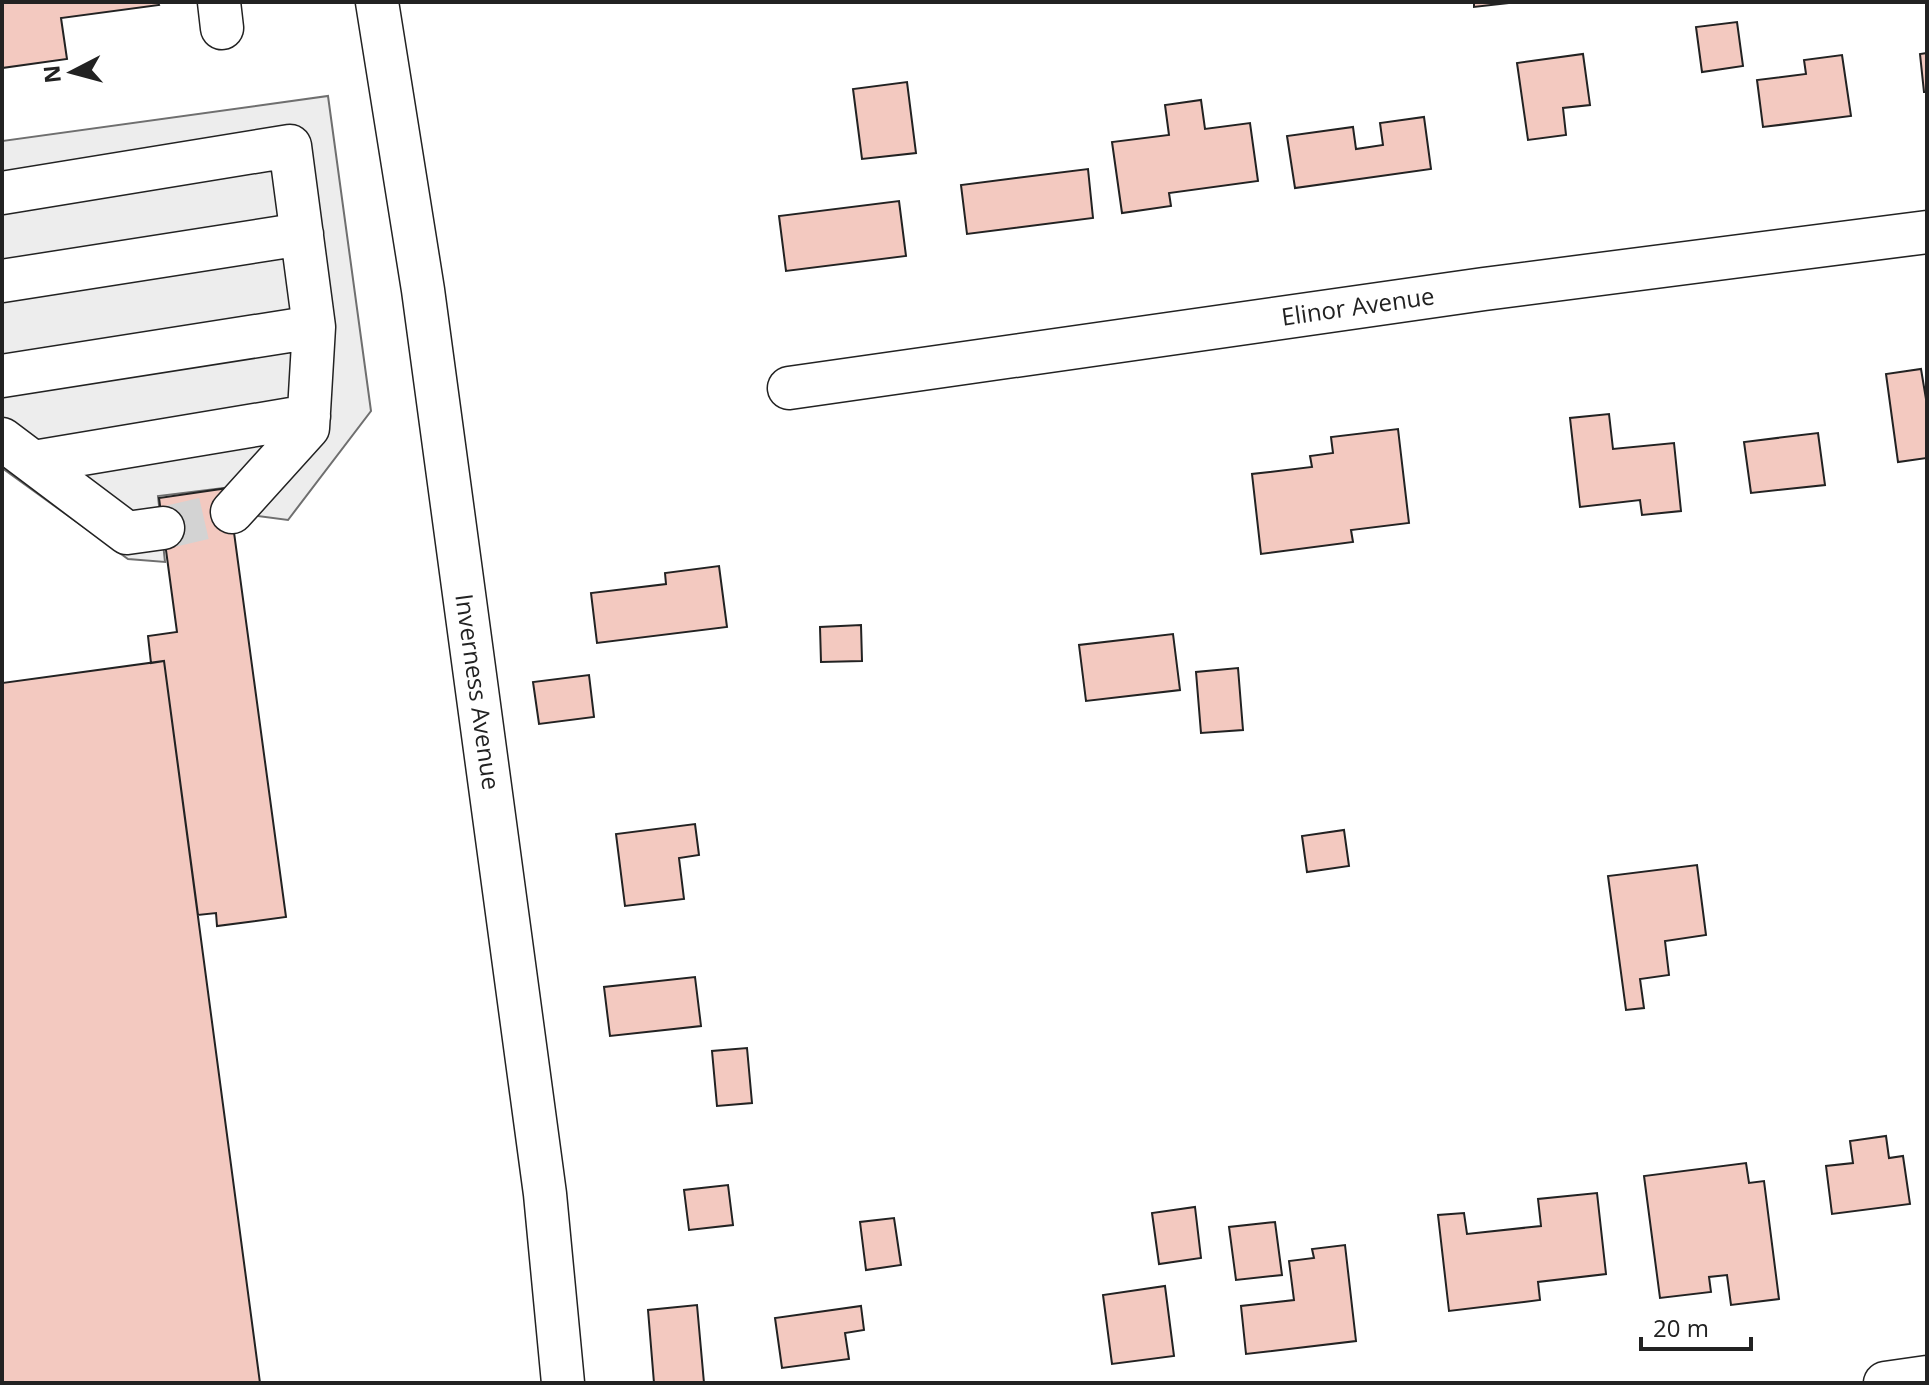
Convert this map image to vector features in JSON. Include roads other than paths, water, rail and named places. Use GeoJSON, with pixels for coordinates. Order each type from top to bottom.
{"type":"FeatureCollection","features":[{"type":"Feature","properties":{"kind":"street","name":"Inverness Avenue"},"geometry":{"type":"LineString","coordinates":[[377,2],[423,290],[537,1132],[563,1383]]}},
{"type":"Feature","properties":{"kind":"street"},"geometry":{"type":"LineString","coordinates":[[2,193],[290,146],[314,327],[308,428],[232,512]]}},
{"type":"Feature","properties":{"kind":"street","name":"Elinor Avenue"},"geometry":{"type":"LineString","coordinates":[[789,388],[1484,289],[1927,232]]}},
{"type":"Feature","properties":{"kind":"street"},"geometry":{"type":"LineString","coordinates":[[2,281],[302,234]]}},
{"type":"Feature","properties":{"kind":"street"},"geometry":{"type":"LineString","coordinates":[[2,376],[314,327]]}},
{"type":"Feature","properties":{"kind":"street"},"geometry":{"type":"LineString","coordinates":[[18,450],[309,416]]}},
{"type":"Feature","properties":{"kind":"street"},"geometry":{"type":"LineString","coordinates":[[18,450],[127,533],[163,528]]}},
{"type":"Feature","properties":{"kind":"street"},"geometry":{"type":"LineString","coordinates":[[1885,1383],[1927,1377]]}},
{"type":"Feature","properties":{"kind":"tunnel"},"geometry":{"type":"LineString","coordinates":[[163,528],[232,512]]}}]}
